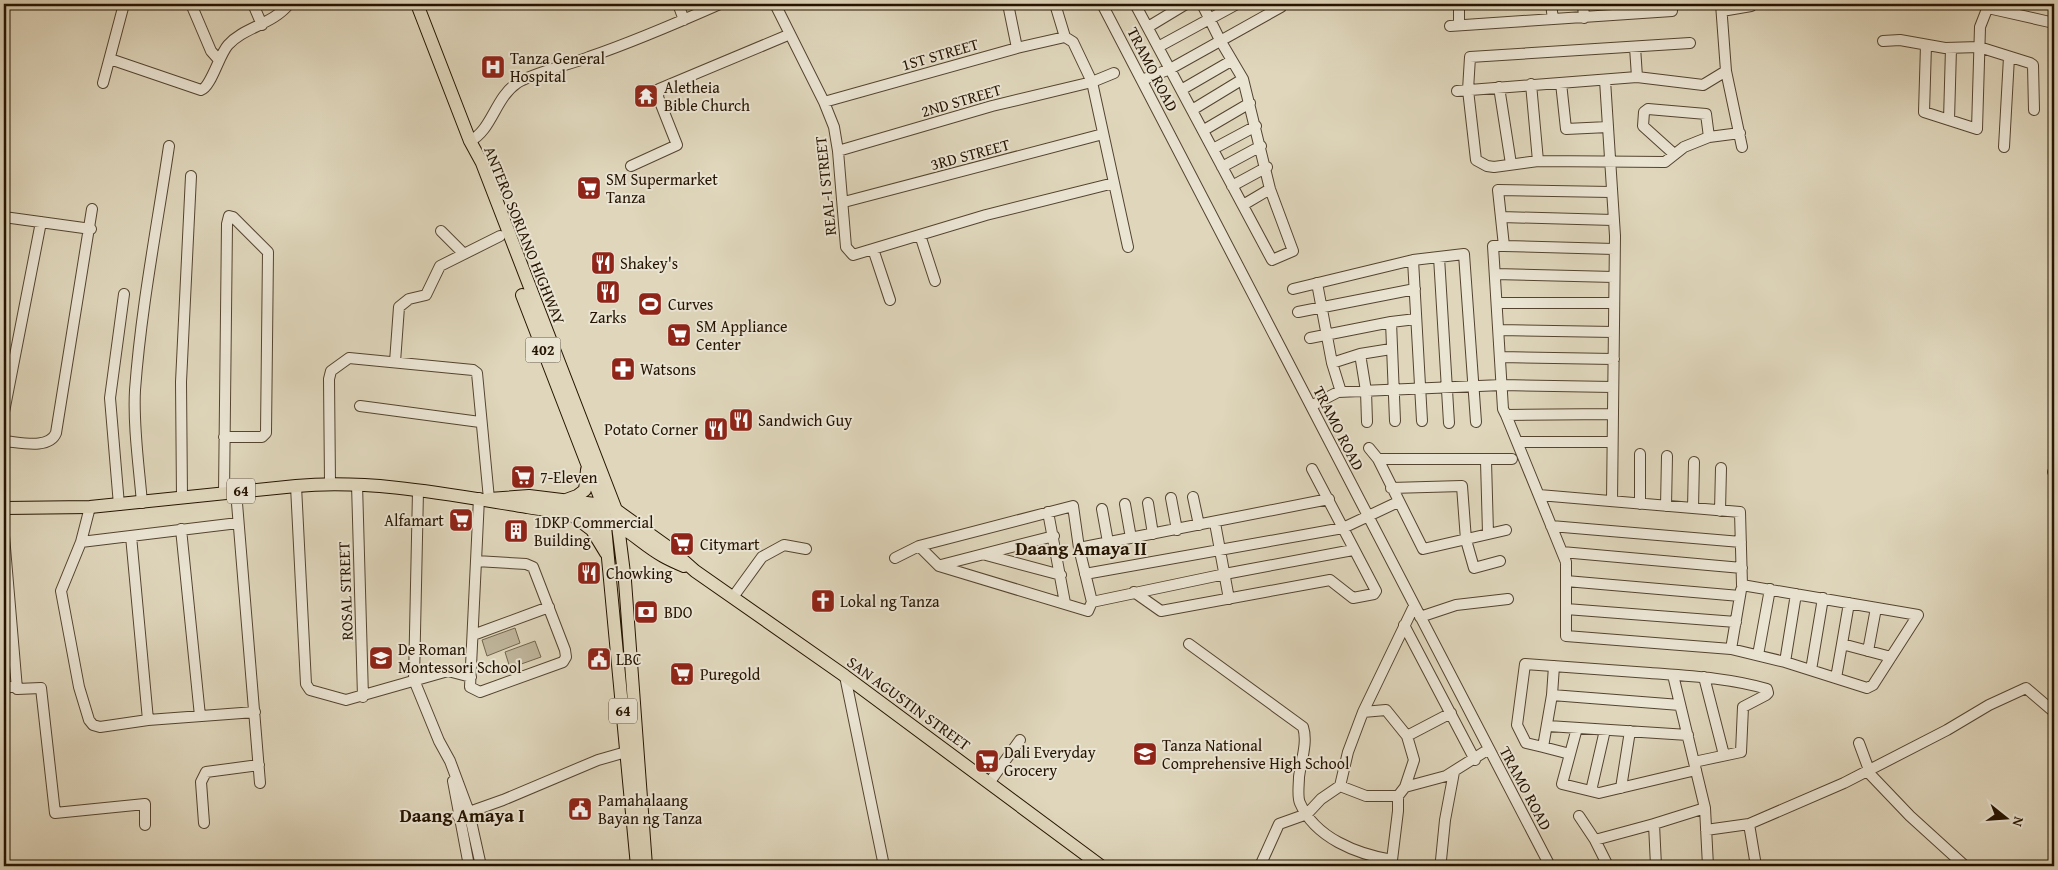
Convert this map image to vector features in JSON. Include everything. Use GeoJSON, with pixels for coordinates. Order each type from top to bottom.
{"type":"FeatureCollection","features":[{"type":"Feature","properties":{"kind":"main road","name":"ANTERO SORIANO HIGHWAY"},"geometry":{"type":"LineString","coordinates":[[417,4],[470,142],[482,163],[616,510],[625,581],[637,866]]}},
{"type":"Feature","properties":{"kind":"main road","name":"ANTERO SORIANO HIGHWAY"},"geometry":{"type":"LineString","coordinates":[[470,142],[474,166],[587,465],[604,505],[608,557],[646,866]]}},
{"type":"Feature","properties":{"kind":"main road"},"geometry":{"type":"LineString","coordinates":[[587,465],[585,490],[564,506],[585,522],[598,538],[608,557]]}},
{"type":"Feature","properties":{"kind":"main road","name":"64"},"geometry":{"type":"LineString","coordinates":[[4,508],[90,508],[330,483],[357,484],[484,499],[527,508],[604,505],[616,510]]}},
{"type":"Feature","properties":{"kind":"main road","name":"64"},"geometry":{"type":"LineString","coordinates":[[564,506],[619,525]]}},
{"type":"Feature","properties":{"kind":"main road","name":"SAN AGUSTIN STREET"},"geometry":{"type":"LineString","coordinates":[[616,510],[669,548],[695,571],[846,676],[1101,866]]}},
{"type":"Feature","properties":{"kind":"main road","name":"SAN AGUSTIN STREET"},"geometry":{"type":"LineString","coordinates":[[619,525],[662,556],[695,571]]}},
{"type":"Feature","properties":{"kind":"street"},"geometry":{"type":"LineString","coordinates":[[103,83],[124,4]]}},
{"type":"Feature","properties":{"kind":"street"},"geometry":{"type":"LineString","coordinates":[[191,4],[211,51],[218,59]]}},
{"type":"Feature","properties":{"kind":"street"},"geometry":{"type":"LineString","coordinates":[[253,4],[262,25]]}},
{"type":"Feature","properties":{"kind":"street"},"geometry":{"type":"LineString","coordinates":[[110,59],[201,90],[207,86],[218,59],[233,40],[262,25],[279,14],[289,4]]}},
{"type":"Feature","properties":{"kind":"street"},"geometry":{"type":"LineString","coordinates":[[678,4],[684,20]]}},
{"type":"Feature","properties":{"kind":"street"},"geometry":{"type":"LineString","coordinates":[[470,142],[480,136],[496,106],[518,82],[684,20],[720,4]]}},
{"type":"Feature","properties":{"kind":"street","name":"REAL-I STREET"},"geometry":{"type":"LineString","coordinates":[[775,4],[788,35],[824,102],[834,127],[844,202],[846,247],[853,255],[873,249]]}},
{"type":"Feature","properties":{"kind":"street"},"geometry":{"type":"LineString","coordinates":[[1008,4],[1017,48]]}},
{"type":"Feature","properties":{"kind":"street"},"geometry":{"type":"LineString","coordinates":[[1055,4],[1065,37],[1073,42],[1092,82],[1128,247]]}},
{"type":"Feature","properties":{"kind":"street","name":"TRAMO ROAD"},"geometry":{"type":"LineString","coordinates":[[1102,4],[1550,866]]}},
{"type":"Feature","properties":{"kind":"street"},"geometry":{"type":"LineString","coordinates":[[1148,27],[1186,4]]}},
{"type":"Feature","properties":{"kind":"street"},"geometry":{"type":"LineString","coordinates":[[1138,5],[1158,47],[1272,260],[1293,252],[1270,189],[1261,146],[1243,79],[1231,61],[1202,4]]}},
{"type":"Feature","properties":{"kind":"street"},"geometry":{"type":"LineString","coordinates":[[1158,47],[1237,4]]}},
{"type":"Feature","properties":{"kind":"street"},"geometry":{"type":"LineString","coordinates":[[1142,80],[1170,69],[1281,6],[1279,4]]}},
{"type":"Feature","properties":{"kind":"street"},"geometry":{"type":"LineString","coordinates":[[1459,4],[1454,25],[1584,18],[1613,15],[1642,8],[1672,8]]}},
{"type":"Feature","properties":{"kind":"street"},"geometry":{"type":"LineString","coordinates":[[1551,4],[1553,19]]}},
{"type":"Feature","properties":{"kind":"street"},"geometry":{"type":"LineString","coordinates":[[1583,4],[1584,18]]}},
{"type":"Feature","properties":{"kind":"street"},"geometry":{"type":"LineString","coordinates":[[1613,4],[1613,15]]}},
{"type":"Feature","properties":{"kind":"street"},"geometry":{"type":"LineString","coordinates":[[1742,147],[1726,71],[1722,7],[1751,6],[1751,4]]}},
{"type":"Feature","properties":{"kind":"street"},"geometry":{"type":"LineString","coordinates":[[1926,45],[1924,112],[1969,127],[1978,127],[1978,47],[1980,27],[1988,6],[2054,23]]}},
{"type":"Feature","properties":{"kind":"street"},"geometry":{"type":"LineString","coordinates":[[631,166],[677,145],[658,97],[659,89],[788,35]]}},
{"type":"Feature","properties":{"kind":"street","name":"1ST STREET"},"geometry":{"type":"LineString","coordinates":[[824,102],[1017,48],[1065,37]]}},
{"type":"Feature","properties":{"kind":"street"},"geometry":{"type":"LineString","coordinates":[[1883,41],[1900,40],[1951,48],[1978,47],[2033,65],[2034,110]]}},
{"type":"Feature","properties":{"kind":"street"},"geometry":{"type":"LineString","coordinates":[[1690,43],[1470,57],[1468,90],[1476,160],[1487,166],[1538,161],[1609,160],[1658,163],[1665,162],[1684,147],[1709,137],[1740,133]]}},
{"type":"Feature","properties":{"kind":"street"},"geometry":{"type":"LineString","coordinates":[[1635,47],[1637,77]]}},
{"type":"Feature","properties":{"kind":"street"},"geometry":{"type":"LineString","coordinates":[[1949,120],[1951,48]]}},
{"type":"Feature","properties":{"kind":"street"},"geometry":{"type":"LineString","coordinates":[[2004,147],[2009,57]]}},
{"type":"Feature","properties":{"kind":"street"},"geometry":{"type":"LineString","coordinates":[[1181,90],[1231,61]]}},
{"type":"Feature","properties":{"kind":"street"},"geometry":{"type":"LineString","coordinates":[[1457,91],[1637,77],[1703,85],[1726,71]]}},
{"type":"Feature","properties":{"kind":"street","name":"2ND STREET"},"geometry":{"type":"LineString","coordinates":[[838,151],[992,106],[1092,82],[1114,73]]}},
{"type":"Feature","properties":{"kind":"street"},"geometry":{"type":"LineString","coordinates":[[1192,110],[1243,79]]}},
{"type":"Feature","properties":{"kind":"street"},"geometry":{"type":"LineString","coordinates":[[1605,80],[1614,249],[1612,502]]}},
{"type":"Feature","properties":{"kind":"street"},"geometry":{"type":"LineString","coordinates":[[1561,83],[1566,129],[1608,127]]}},
{"type":"Feature","properties":{"kind":"street"},"geometry":{"type":"LineString","coordinates":[[1530,84],[1538,161]]}},
{"type":"Feature","properties":{"kind":"street"},"geometry":{"type":"LineString","coordinates":[[1498,87],[1511,164]]}},
{"type":"Feature","properties":{"kind":"street"},"geometry":{"type":"LineString","coordinates":[[1204,130],[1250,103]]}},
{"type":"Feature","properties":{"kind":"street"},"geometry":{"type":"LineString","coordinates":[[1674,154],[1643,126],[1644,112],[1648,109],[1706,114],[1709,137]]}},
{"type":"Feature","properties":{"kind":"street"},"geometry":{"type":"LineString","coordinates":[[1213,149],[1256,126]]}},
{"type":"Feature","properties":{"kind":"street","name":"3RD STREET"},"geometry":{"type":"LineString","coordinates":[[844,202],[1103,134]]}},
{"type":"Feature","properties":{"kind":"street"},"geometry":{"type":"LineString","coordinates":[[142,503],[135,391],[146,282],[154,246],[169,146]]}},
{"type":"Feature","properties":{"kind":"street"},"geometry":{"type":"LineString","coordinates":[[1222,167],[1261,146]]}},
{"type":"Feature","properties":{"kind":"street"},"geometry":{"type":"LineString","coordinates":[[1232,186],[1266,167]]}},
{"type":"Feature","properties":{"kind":"street"},"geometry":{"type":"LineString","coordinates":[[182,498],[180,382],[191,176]]}},
{"type":"Feature","properties":{"kind":"street"},"geometry":{"type":"LineString","coordinates":[[890,300],[873,249],[986,214],[1114,183]]}},
{"type":"Feature","properties":{"kind":"street"},"geometry":{"type":"LineString","coordinates":[[1242,205],[1270,189]]}},
{"type":"Feature","properties":{"kind":"street"},"geometry":{"type":"LineString","coordinates":[[1504,246],[1498,190],[1612,192]]}},
{"type":"Feature","properties":{"kind":"street"},"geometry":{"type":"LineString","coordinates":[[4,441],[44,443],[54,439],[92,209]]}},
{"type":"Feature","properties":{"kind":"street"},"geometry":{"type":"LineString","coordinates":[[224,436],[262,437],[266,433],[268,252],[233,217],[229,216],[227,224],[224,436],[230,492],[238,523],[260,783]]}},
{"type":"Feature","properties":{"kind":"street"},"geometry":{"type":"LineString","coordinates":[[4,217],[90,229]]}},
{"type":"Feature","properties":{"kind":"street"},"geometry":{"type":"LineString","coordinates":[[1501,217],[1613,220]]}},
{"type":"Feature","properties":{"kind":"street"},"geometry":{"type":"LineString","coordinates":[[4,412],[42,222]]}},
{"type":"Feature","properties":{"kind":"street"},"geometry":{"type":"LineString","coordinates":[[441,230],[463,253]]}},
{"type":"Feature","properties":{"kind":"street"},"geometry":{"type":"LineString","coordinates":[[920,235],[935,281]]}},
{"type":"Feature","properties":{"kind":"street"},"geometry":{"type":"LineString","coordinates":[[395,362],[399,307],[409,299],[426,295],[440,266],[500,236]]}},
{"type":"Feature","properties":{"kind":"street"},"geometry":{"type":"LineString","coordinates":[[1614,249],[1493,246],[1502,385],[1506,415],[1566,562],[1566,636],[1731,649],[1785,662],[1867,688],[1873,686],[1918,615],[1742,584]]}},
{"type":"Feature","properties":{"kind":"street"},"geometry":{"type":"LineString","coordinates":[[1293,289],[1413,260],[1464,254],[1476,422]]}},
{"type":"Feature","properties":{"kind":"street"},"geometry":{"type":"LineString","coordinates":[[1439,257],[1445,388],[1449,423]]}},
{"type":"Feature","properties":{"kind":"street"},"geometry":{"type":"LineString","coordinates":[[1413,260],[1422,421]]}},
{"type":"Feature","properties":{"kind":"street"},"geometry":{"type":"LineString","coordinates":[[1495,274],[1614,277]]}},
{"type":"Feature","properties":{"kind":"street"},"geometry":{"type":"LineString","coordinates":[[1317,283],[1332,363],[1341,392]]}},
{"type":"Feature","properties":{"kind":"street"},"geometry":{"type":"LineString","coordinates":[[1298,312],[1415,289]]}},
{"type":"Feature","properties":{"kind":"street"},"geometry":{"type":"LineString","coordinates":[[119,505],[110,398],[124,294]]}},
{"type":"Feature","properties":{"kind":"street"},"geometry":{"type":"LineString","coordinates":[[1497,303],[1614,303]]}},
{"type":"Feature","properties":{"kind":"street"},"geometry":{"type":"LineString","coordinates":[[1310,338],[1416,319]]}},
{"type":"Feature","properties":{"kind":"street"},"geometry":{"type":"LineString","coordinates":[[1391,322],[1392,390],[1395,421]]}},
{"type":"Feature","properties":{"kind":"street"},"geometry":{"type":"LineString","coordinates":[[1499,330],[1614,332]]}},
{"type":"Feature","properties":{"kind":"street"},"geometry":{"type":"LineString","coordinates":[[1332,363],[1360,354],[1391,349]]}},
{"type":"Feature","properties":{"kind":"street"},"geometry":{"type":"LineString","coordinates":[[1360,354],[1366,391],[1367,422]]}},
{"type":"Feature","properties":{"kind":"street"},"geometry":{"type":"LineString","coordinates":[[1500,357],[1614,359]]}},
{"type":"Feature","properties":{"kind":"street"},"geometry":{"type":"LineString","coordinates":[[330,483],[329,374],[349,358],[476,371],[484,499],[476,561],[470,687],[480,692],[563,662],[566,656],[565,650],[533,567],[526,564],[476,561]]}},
{"type":"Feature","properties":{"kind":"street"},"geometry":{"type":"LineString","coordinates":[[1311,406],[1341,392],[1502,385],[1613,387]]}},
{"type":"Feature","properties":{"kind":"street"},"geometry":{"type":"LineString","coordinates":[[360,406],[480,422]]}},
{"type":"Feature","properties":{"kind":"street"},"geometry":{"type":"LineString","coordinates":[[1506,415],[1613,414]]}},
{"type":"Feature","properties":{"kind":"street"},"geometry":{"type":"LineString","coordinates":[[1517,442],[1612,442]]}},
{"type":"Feature","properties":{"kind":"street"},"geometry":{"type":"LineString","coordinates":[[1369,448],[1378,459],[1423,549],[1506,530]]}},
{"type":"Feature","properties":{"kind":"street"},"geometry":{"type":"LineString","coordinates":[[1640,454],[1640,504]]}},
{"type":"Feature","properties":{"kind":"street"},"geometry":{"type":"LineString","coordinates":[[1666,506],[1667,456]]}},
{"type":"Feature","properties":{"kind":"street"},"geometry":{"type":"LineString","coordinates":[[1378,459],[1512,460]]}},
{"type":"Feature","properties":{"kind":"street"},"geometry":{"type":"LineString","coordinates":[[1486,461],[1488,533]]}},
{"type":"Feature","properties":{"kind":"street"},"geometry":{"type":"LineString","coordinates":[[1693,508],[1694,462]]}},
{"type":"Feature","properties":{"kind":"street"},"geometry":{"type":"LineString","coordinates":[[1720,510],[1721,468]]}},
{"type":"Feature","properties":{"kind":"street"},"geometry":{"type":"LineString","coordinates":[[1134,592],[1161,611],[1330,580],[1353,598],[1374,594],[1376,591],[1312,469]]}},
{"type":"Feature","properties":{"kind":"street","name":"ROSAL STREET"},"geometry":{"type":"LineString","coordinates":[[357,484],[363,697]]}},
{"type":"Feature","properties":{"kind":"street"},"geometry":{"type":"LineString","coordinates":[[296,486],[306,684],[310,690],[317,694],[346,700],[363,697],[448,670],[471,677]]}},
{"type":"Feature","properties":{"kind":"street"},"geometry":{"type":"LineString","coordinates":[[1391,488],[1462,486],[1466,540],[1474,568],[1500,560]]}},
{"type":"Feature","properties":{"kind":"street"},"geometry":{"type":"LineString","coordinates":[[418,491],[414,680],[439,741],[450,760],[469,812],[481,866]]}},
{"type":"Feature","properties":{"kind":"street"},"geometry":{"type":"LineString","coordinates":[[1538,495],[1740,512],[1742,584],[1731,649]]}},
{"type":"Feature","properties":{"kind":"street"},"geometry":{"type":"LineString","coordinates":[[1193,497],[1199,525]]}},
{"type":"Feature","properties":{"kind":"street"},"geometry":{"type":"LineString","coordinates":[[1171,498],[1177,530]]}},
{"type":"Feature","properties":{"kind":"street"},"geometry":{"type":"LineString","coordinates":[[1079,548],[1329,500]]}},
{"type":"Feature","properties":{"kind":"street"},"geometry":{"type":"LineString","coordinates":[[1086,574],[1343,528],[1398,502]]}},
{"type":"Feature","properties":{"kind":"street"},"geometry":{"type":"LineString","coordinates":[[1148,503],[1153,534]]}},
{"type":"Feature","properties":{"kind":"street"},"geometry":{"type":"LineString","coordinates":[[1125,504],[1131,538]]}},
{"type":"Feature","properties":{"kind":"street"},"geometry":{"type":"LineString","coordinates":[[895,558],[919,546],[1074,506],[1079,548],[1092,602],[1088,611],[939,566],[919,546]]}},
{"type":"Feature","properties":{"kind":"street"},"geometry":{"type":"LineString","coordinates":[[90,508],[81,542],[61,591],[79,687],[89,720],[93,725],[100,727],[148,720],[255,712]]}},
{"type":"Feature","properties":{"kind":"street"},"geometry":{"type":"LineString","coordinates":[[1102,509],[1108,542]]}},
{"type":"Feature","properties":{"kind":"street"},"geometry":{"type":"LineString","coordinates":[[1048,512],[1065,603]]}},
{"type":"Feature","properties":{"kind":"street"},"geometry":{"type":"LineString","coordinates":[[81,542],[238,523]]}},
{"type":"Feature","properties":{"kind":"street"},"geometry":{"type":"LineString","coordinates":[[1215,523],[1229,599]]}},
{"type":"Feature","properties":{"kind":"street"},"geometry":{"type":"LineString","coordinates":[[1551,526],[1741,542]]}},
{"type":"Feature","properties":{"kind":"street"},"geometry":{"type":"LineString","coordinates":[[181,529],[200,716]]}},
{"type":"Feature","properties":{"kind":"street"},"geometry":{"type":"LineString","coordinates":[[4,536],[17,689],[41,688],[55,814],[144,804],[145,825]]}},
{"type":"Feature","properties":{"kind":"street"},"geometry":{"type":"LineString","coordinates":[[131,536],[148,720]]}},
{"type":"Feature","properties":{"kind":"street"},"geometry":{"type":"LineString","coordinates":[[939,566],[1054,536]]}},
{"type":"Feature","properties":{"kind":"street"},"geometry":{"type":"LineString","coordinates":[[733,597],[762,557],[784,545],[806,549]]}},
{"type":"Feature","properties":{"kind":"street"},"geometry":{"type":"LineString","coordinates":[[1092,602],[1134,592],[1353,550]]}},
{"type":"Feature","properties":{"kind":"street"},"geometry":{"type":"LineString","coordinates":[[1562,552],[1742,568]]}},
{"type":"Feature","properties":{"kind":"street"},"geometry":{"type":"LineString","coordinates":[[985,555],[1060,575]]}},
{"type":"Feature","properties":{"kind":"street"},"geometry":{"type":"LineString","coordinates":[[1566,581],[1740,596]]}},
{"type":"Feature","properties":{"kind":"street"},"geometry":{"type":"LineString","coordinates":[[1758,655],[1770,589]]}},
{"type":"Feature","properties":{"kind":"street"},"geometry":{"type":"LineString","coordinates":[[1785,662],[1796,594]]}},
{"type":"Feature","properties":{"kind":"street"},"geometry":{"type":"LineString","coordinates":[[1811,670],[1822,598]]}},
{"type":"Feature","properties":{"kind":"street"},"geometry":{"type":"LineString","coordinates":[[1420,618],[1456,605],[1508,599]]}},
{"type":"Feature","properties":{"kind":"street"},"geometry":{"type":"LineString","coordinates":[[1836,678],[1849,603]]}},
{"type":"Feature","properties":{"kind":"street"},"geometry":{"type":"LineString","coordinates":[[1260,866],[1279,824],[1307,814],[1322,799],[1340,786],[1348,752],[1363,712],[1414,606]]}},
{"type":"Feature","properties":{"kind":"street"},"geometry":{"type":"LineString","coordinates":[[473,635],[549,607]]}},
{"type":"Feature","properties":{"kind":"street"},"geometry":{"type":"LineString","coordinates":[[1868,651],[1876,608]]}},
{"type":"Feature","properties":{"kind":"street"},"geometry":{"type":"LineString","coordinates":[[1566,609],[1736,622]]}},
{"type":"Feature","properties":{"kind":"street"},"geometry":{"type":"LineString","coordinates":[[1404,625],[1475,760]]}},
{"type":"Feature","properties":{"kind":"street"},"geometry":{"type":"LineString","coordinates":[[1189,644],[1303,727],[1306,734],[1299,779],[1299,802],[1316,826],[1330,838],[1392,860],[1398,796],[1405,788],[1414,760],[1407,736],[1386,710],[1363,712]]}},
{"type":"Feature","properties":{"kind":"street"},"geometry":{"type":"LineString","coordinates":[[1842,644],[1891,657]]}},
{"type":"Feature","properties":{"kind":"street"},"geometry":{"type":"LineString","coordinates":[[1570,754],[1526,743],[1517,725],[1525,664],[1704,677],[1740,681],[1768,691],[1766,695],[1743,707],[1741,752],[1724,755],[1695,766],[1599,793],[1562,784],[1577,728]]}},
{"type":"Feature","properties":{"kind":"street"},"geometry":{"type":"LineString","coordinates":[[1544,747],[1552,695],[1554,666]]}},
{"type":"Feature","properties":{"kind":"street"},"geometry":{"type":"LineString","coordinates":[[1673,675],[1705,808],[1708,866]]}},
{"type":"Feature","properties":{"kind":"street"},"geometry":{"type":"LineString","coordinates":[[846,676],[884,866]]}},
{"type":"Feature","properties":{"kind":"street"},"geometry":{"type":"LineString","coordinates":[[1704,677],[1724,755]]}},
{"type":"Feature","properties":{"kind":"street"},"geometry":{"type":"LineString","coordinates":[[4,688],[17,686]]}},
{"type":"Feature","properties":{"kind":"street"},"geometry":{"type":"LineString","coordinates":[[1706,830],[1749,824],[1868,770],[2026,688],[2054,712]]}},
{"type":"Feature","properties":{"kind":"street"},"geometry":{"type":"LineString","coordinates":[[1552,695],[1680,705]]}},
{"type":"Feature","properties":{"kind":"street"},"geometry":{"type":"LineString","coordinates":[[1407,736],[1451,713]]}},
{"type":"Feature","properties":{"kind":"street"},"geometry":{"type":"LineString","coordinates":[[1548,726],[1688,735]]}},
{"type":"Feature","properties":{"kind":"street"},"geometry":{"type":"LineString","coordinates":[[1591,791],[1605,730]]}},
{"type":"Feature","properties":{"kind":"street"},"geometry":{"type":"LineString","coordinates":[[1621,788],[1630,731]]}},
{"type":"Feature","properties":{"kind":"street"},"geometry":{"type":"LineString","coordinates":[[989,782],[1020,740]]}},
{"type":"Feature","properties":{"kind":"street"},"geometry":{"type":"LineString","coordinates":[[1859,743],[1868,770],[1910,816],[1965,866]]}},
{"type":"Feature","properties":{"kind":"street"},"geometry":{"type":"LineString","coordinates":[[1405,788],[1454,772],[1475,760],[1489,749]]}},
{"type":"Feature","properties":{"kind":"street"},"geometry":{"type":"LineString","coordinates":[[458,816],[503,800],[598,760],[631,750]]}},
{"type":"Feature","properties":{"kind":"street"},"geometry":{"type":"LineString","coordinates":[[450,760],[458,816],[470,866]]}},
{"type":"Feature","properties":{"kind":"street"},"geometry":{"type":"LineString","coordinates":[[204,824],[201,782],[206,772],[259,765]]}},
{"type":"Feature","properties":{"kind":"street"},"geometry":{"type":"LineString","coordinates":[[1441,860],[1454,772]]}},
{"type":"Feature","properties":{"kind":"street"},"geometry":{"type":"LineString","coordinates":[[1340,786],[1366,796],[1398,796]]}},
{"type":"Feature","properties":{"kind":"street"},"geometry":{"type":"LineString","coordinates":[[1595,840],[1705,808]]}},
{"type":"Feature","properties":{"kind":"street"},"geometry":{"type":"LineString","coordinates":[[1579,816],[1595,840],[1608,866]]}},
{"type":"Feature","properties":{"kind":"street"},"geometry":{"type":"LineString","coordinates":[[1654,824],[1656,866]]}},
{"type":"Feature","properties":{"kind":"street"},"geometry":{"type":"LineString","coordinates":[[1749,824],[1756,866]]}},
{"type":"Feature","properties":{"kind":"shaded area"},"geometry":{"type":"Polygon","coordinates":[[[515,628],[520,643],[487,656],[482,640],[515,628]]]}},
{"type":"Feature","properties":{"kind":"shaded area"},"geometry":{"type":"Polygon","coordinates":[[[535,641],[541,657],[510,668],[505,652],[535,641]]]}},
{"type":"Feature","properties":{"kind":"place","name":"Tanza General Hospital"},"geometry":{"type":"Point","coordinates":[493,67]}},
{"type":"Feature","properties":{"kind":"place","name":"Aletheia Bible Church"},"geometry":{"type":"Point","coordinates":[646,96]}},
{"type":"Feature","properties":{"kind":"place","name":"SM Supermarket Tanza"},"geometry":{"type":"Point","coordinates":[589,188]}},
{"type":"Feature","properties":{"kind":"place","name":"Shakey's"},"geometry":{"type":"Point","coordinates":[603,263]}},
{"type":"Feature","properties":{"kind":"place","name":"Zarks"},"geometry":{"type":"Point","coordinates":[608,292]}},
{"type":"Feature","properties":{"kind":"place","name":"Curves"},"geometry":{"type":"Point","coordinates":[650,304]}},
{"type":"Feature","properties":{"kind":"place","name":"SM Appliance Center"},"geometry":{"type":"Point","coordinates":[679,335]}},
{"type":"Feature","properties":{"kind":"place","name":"Watsons"},"geometry":{"type":"Point","coordinates":[623,369]}},
{"type":"Feature","properties":{"kind":"place","name":"Sandwich Guy"},"geometry":{"type":"Point","coordinates":[741,420]}},
{"type":"Feature","properties":{"kind":"place","name":"Potato Corner"},"geometry":{"type":"Point","coordinates":[716,429]}},
{"type":"Feature","properties":{"kind":"place","name":"7-Eleven"},"geometry":{"type":"Point","coordinates":[523,477]}},
{"type":"Feature","properties":{"kind":"place","name":"Alfamart"},"geometry":{"type":"Point","coordinates":[461,520]}},
{"type":"Feature","properties":{"kind":"place","name":"1DKP Commercial Building"},"geometry":{"type":"Point","coordinates":[516,531]}},
{"type":"Feature","properties":{"kind":"place","name":"Citymart"},"geometry":{"type":"Point","coordinates":[682,544]}},
{"type":"Feature","properties":{"kind":"place","name":"Chowking"},"geometry":{"type":"Point","coordinates":[589,573]}},
{"type":"Feature","properties":{"kind":"place","name":"Lokal ng Tanza"},"geometry":{"type":"Point","coordinates":[823,601]}},
{"type":"Feature","properties":{"kind":"place","name":"BDO"},"geometry":{"type":"Point","coordinates":[646,612]}},
{"type":"Feature","properties":{"kind":"place","name":"De Roman Montessori School"},"geometry":{"type":"Point","coordinates":[381,658]}},
{"type":"Feature","properties":{"kind":"place","name":"LBC"},"geometry":{"type":"Point","coordinates":[599,659]}},
{"type":"Feature","properties":{"kind":"place","name":"Puregold"},"geometry":{"type":"Point","coordinates":[682,674]}},
{"type":"Feature","properties":{"kind":"place","name":"Tanza National Comprehensive High School"},"geometry":{"type":"Point","coordinates":[1145,754]}},
{"type":"Feature","properties":{"kind":"place","name":"Dali Everyday Grocery"},"geometry":{"type":"Point","coordinates":[987,761]}},
{"type":"Feature","properties":{"kind":"place","name":"Pamahalaang Bayan ng Tanza"},"geometry":{"type":"Point","coordinates":[580,809]}},
{"type":"Feature","properties":{"kind":"district","name":"Daang Amaya II"},"geometry":{"type":"Point","coordinates":[1081,548]}},
{"type":"Feature","properties":{"kind":"district","name":"Daang Amaya I"},"geometry":{"type":"Point","coordinates":[462,815]}}]}
